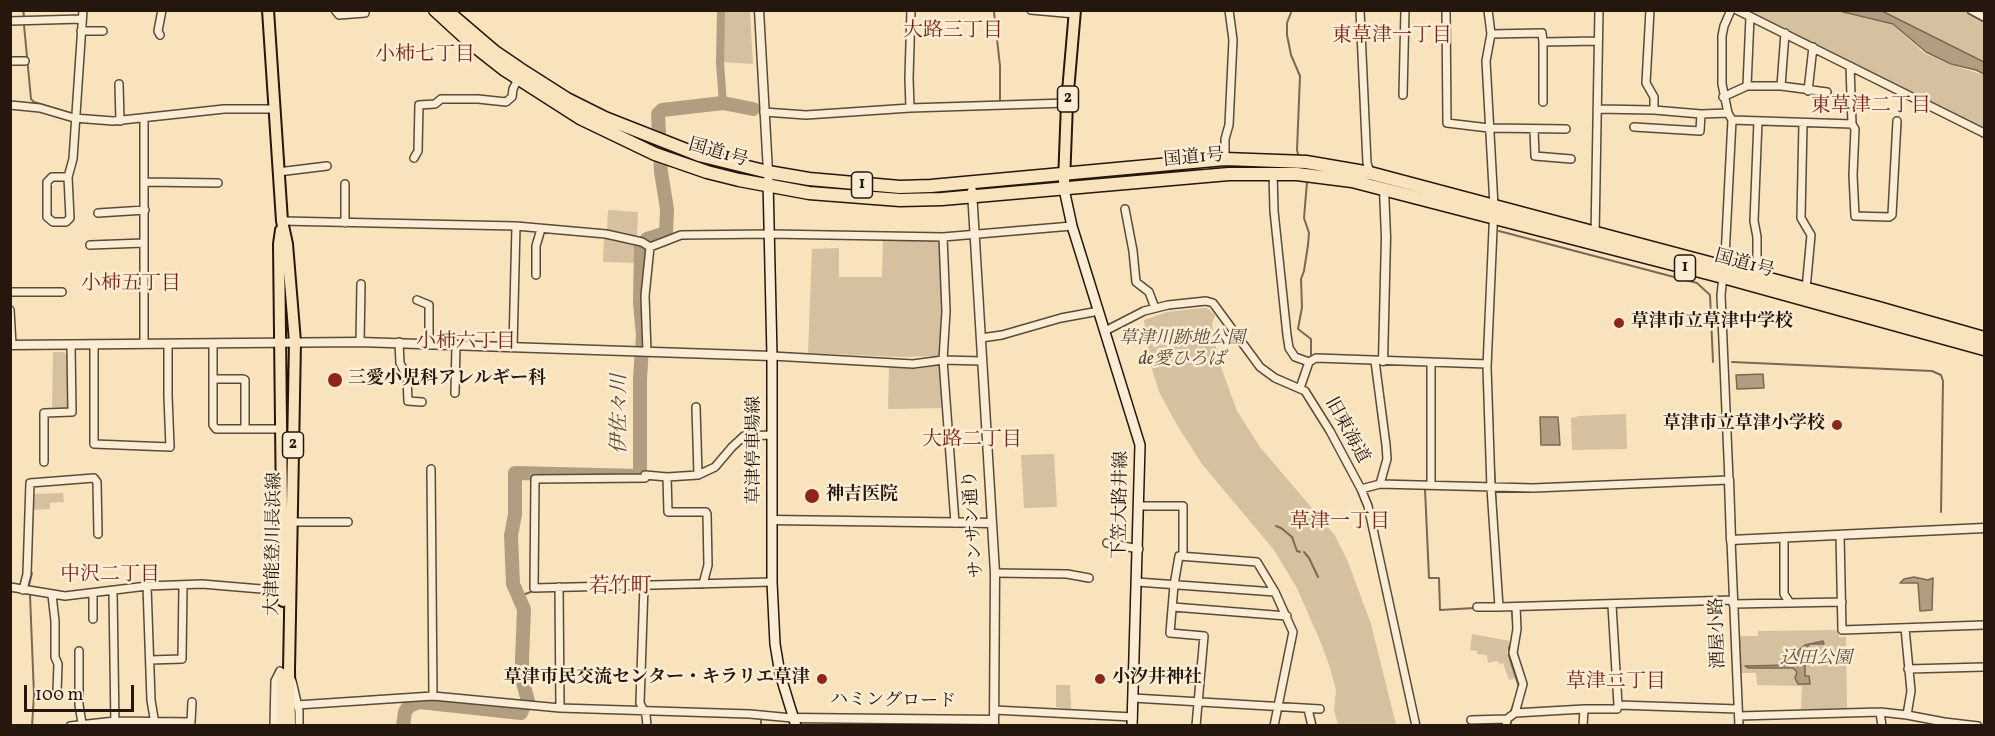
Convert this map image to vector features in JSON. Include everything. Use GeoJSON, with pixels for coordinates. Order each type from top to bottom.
{"type":"FeatureCollection","features":[{"type":"Feature","properties":{"kind":"highway","name":"国道1号"},"geometry":{"type":"LineString","coordinates":[[435,10],[472,44],[518,79],[580,118],[659,155],[707,172],[739,180],[809,193],[890,199],[973,197],[1229,174],[1273,173],[1352,181],[1493,211]]}},
{"type":"Feature","properties":{"kind":"highway","name":"国道1号"},"geometry":{"type":"LineString","coordinates":[[446,10],[495,52],[558,93],[605,118],[699,155],[768,172],[809,179],[890,186],[931,186],[1225,159],[1305,162],[1370,173],[1493,211],[1723,273],[1984,349]]}},
{"type":"Feature","properties":{"kind":"highway","name":"国道1号"},"geometry":{"type":"LineString","coordinates":[[1723,273],[1757,276],[1984,338]]}},
{"type":"Feature","properties":{"kind":"main road","name":"大津能登川長浜線"},"geometry":{"type":"LineString","coordinates":[[268,10],[278,172],[295,342],[292,522],[282,726]]}},
{"type":"Feature","properties":{"kind":"main road","name":"2"},"geometry":{"type":"LineString","coordinates":[[1064,189],[1067,103],[1075,12]]}},
{"type":"Feature","properties":{"kind":"main road","name":"草津停車場線"},"geometry":{"type":"LineString","coordinates":[[768,172],[772,356],[772,582],[775,644],[780,674],[794,722]]}},
{"type":"Feature","properties":{"kind":"main road","name":"下笠大路井線"},"geometry":{"type":"LineString","coordinates":[[1064,189],[1072,226],[1140,445],[1133,721]]}},
{"type":"Feature","properties":{"kind":"main road","name":"大津能登川長浜線"},"geometry":{"type":"LineString","coordinates":[[282,220],[279,244],[287,591]]}},
{"type":"Feature","properties":{"kind":"main road","name":"大津能登川長浜線"},"geometry":{"type":"LineString","coordinates":[[285,669],[290,726]]}},
{"type":"Feature","properties":{"kind":"street"},"geometry":{"type":"LineString","coordinates":[[68,177],[52,177],[47,183],[47,217],[53,222],[66,222],[70,218],[68,177],[73,159],[83,10]]}},
{"type":"Feature","properties":{"kind":"street"},"geometry":{"type":"LineString","coordinates":[[160,35],[158,31],[162,10]]}},
{"type":"Feature","properties":{"kind":"street"},"geometry":{"type":"LineString","coordinates":[[334,10],[339,15],[365,14]]}},
{"type":"Feature","properties":{"kind":"street"},"geometry":{"type":"LineString","coordinates":[[759,10],[768,172]]}},
{"type":"Feature","properties":{"kind":"street"},"geometry":{"type":"LineString","coordinates":[[910,108],[911,10]]}},
{"type":"Feature","properties":{"kind":"street"},"geometry":{"type":"LineString","coordinates":[[1030,10],[1075,12]]}},
{"type":"Feature","properties":{"kind":"street"},"geometry":{"type":"LineString","coordinates":[[1225,159],[1233,39],[1229,10]]}},
{"type":"Feature","properties":{"kind":"street"},"geometry":{"type":"LineString","coordinates":[[1360,10],[1367,153],[1370,173],[1384,189],[1386,237],[1379,361],[1387,452],[1386,465],[1380,484]]}},
{"type":"Feature","properties":{"kind":"street"},"geometry":{"type":"LineString","coordinates":[[1403,95],[1405,10]]}},
{"type":"Feature","properties":{"kind":"street"},"geometry":{"type":"LineString","coordinates":[[1446,10],[1447,123],[1489,128],[1566,129]]}},
{"type":"Feature","properties":{"kind":"street"},"geometry":{"type":"LineString","coordinates":[[1488,10],[1491,34],[1486,62],[1493,211],[1487,364],[1491,488],[1499,607]]}},
{"type":"Feature","properties":{"kind":"street"},"geometry":{"type":"LineString","coordinates":[[1594,239],[1599,10]]}},
{"type":"Feature","properties":{"kind":"street"},"geometry":{"type":"LineString","coordinates":[[1650,10],[1646,83],[1654,97],[1654,110]]}},
{"type":"Feature","properties":{"kind":"street"},"geometry":{"type":"LineString","coordinates":[[1731,10],[1722,36],[1724,97],[1732,120],[1720,295],[1731,540],[1984,528]]}},
{"type":"Feature","properties":{"kind":"street"},"geometry":{"type":"LineString","coordinates":[[1737,10],[1984,133]]}},
{"type":"Feature","properties":{"kind":"street"},"geometry":{"type":"LineString","coordinates":[[1971,10],[1984,17]]}},
{"type":"Feature","properties":{"kind":"street"},"geometry":{"type":"LineString","coordinates":[[1747,86],[1750,17]]}},
{"type":"Feature","properties":{"kind":"street"},"geometry":{"type":"LineString","coordinates":[[10,21],[82,19]]}},
{"type":"Feature","properties":{"kind":"street"},"geometry":{"type":"LineString","coordinates":[[81,31],[103,31]]}},
{"type":"Feature","properties":{"kind":"street"},"geometry":{"type":"LineString","coordinates":[[1491,34],[1542,33],[1543,102]]}},
{"type":"Feature","properties":{"kind":"street"},"geometry":{"type":"LineString","coordinates":[[1781,86],[1785,33]]}},
{"type":"Feature","properties":{"kind":"street"},"geometry":{"type":"LineString","coordinates":[[1542,42],[1598,40]]}},
{"type":"Feature","properties":{"kind":"street"},"geometry":{"type":"LineString","coordinates":[[1808,91],[1813,46]]}},
{"type":"Feature","properties":{"kind":"street"},"geometry":{"type":"LineString","coordinates":[[10,61],[25,61]]}},
{"type":"Feature","properties":{"kind":"street"},"geometry":{"type":"LineString","coordinates":[[1850,66],[1852,124],[1855,129],[1853,215],[1889,217],[1892,215],[1897,121]]}},
{"type":"Feature","properties":{"kind":"street"},"geometry":{"type":"LineString","coordinates":[[414,158],[418,151],[419,105],[435,104],[441,99],[506,102],[512,98],[518,79]]}},
{"type":"Feature","properties":{"kind":"street"},"geometry":{"type":"LineString","coordinates":[[119,84],[120,121]]}},
{"type":"Feature","properties":{"kind":"street"},"geometry":{"type":"LineString","coordinates":[[1724,97],[1747,86],[1781,86],[1827,92]]}},
{"type":"Feature","properties":{"kind":"street"},"geometry":{"type":"LineString","coordinates":[[765,112],[806,115],[910,108],[1067,103]]}},
{"type":"Feature","properties":{"kind":"street"},"geometry":{"type":"LineString","coordinates":[[10,105],[40,108],[74,118],[120,121],[225,109],[273,109]]}},
{"type":"Feature","properties":{"kind":"street"},"geometry":{"type":"LineString","coordinates":[[1597,109],[1701,114],[1728,112]]}},
{"type":"Feature","properties":{"kind":"street"},"geometry":{"type":"LineString","coordinates":[[1634,127],[1700,131],[1701,114]]}},
{"type":"Feature","properties":{"kind":"street"},"geometry":{"type":"LineString","coordinates":[[144,118],[144,344]]}},
{"type":"Feature","properties":{"kind":"street"},"geometry":{"type":"LineString","coordinates":[[1732,120],[1852,124]]}},
{"type":"Feature","properties":{"kind":"street"},"geometry":{"type":"LineString","coordinates":[[1757,276],[1757,237],[1754,221],[1758,121]]}},
{"type":"Feature","properties":{"kind":"street"},"geometry":{"type":"LineString","coordinates":[[1803,123],[1801,218],[1811,235],[1806,289]]}},
{"type":"Feature","properties":{"kind":"street"},"geometry":{"type":"LineString","coordinates":[[1534,129],[1535,156],[1571,159]]}},
{"type":"Feature","properties":{"kind":"street"},"geometry":{"type":"LineString","coordinates":[[278,172],[327,166]]}},
{"type":"Feature","properties":{"kind":"street"},"geometry":{"type":"LineString","coordinates":[[1273,173],[1274,211],[1289,348],[1295,357],[1309,362]]}},
{"type":"Feature","properties":{"kind":"street"},"geometry":{"type":"LineString","coordinates":[[145,182],[218,183]]}},
{"type":"Feature","properties":{"kind":"street","name":"サンサン通り"},"geometry":{"type":"LineString","coordinates":[[972,182],[995,573],[994,721]]}},
{"type":"Feature","properties":{"kind":"street"},"geometry":{"type":"LineString","coordinates":[[345,184],[345,223]]}},
{"type":"Feature","properties":{"kind":"street"},"geometry":{"type":"LineString","coordinates":[[1125,209],[1136,282],[1149,292],[1155,308]]}},
{"type":"Feature","properties":{"kind":"street"},"geometry":{"type":"LineString","coordinates":[[98,213],[145,210]]}},
{"type":"Feature","properties":{"kind":"street"},"geometry":{"type":"LineString","coordinates":[[282,220],[516,226],[606,234],[647,245],[681,235],[943,237],[1072,226]]}},
{"type":"Feature","properties":{"kind":"street"},"geometry":{"type":"LineString","coordinates":[[513,347],[516,226]]}},
{"type":"Feature","properties":{"kind":"street"},"geometry":{"type":"LineString","coordinates":[[536,275],[536,246],[541,229]]}},
{"type":"Feature","properties":{"kind":"street"},"geometry":{"type":"LineString","coordinates":[[943,237],[946,311],[943,360],[955,523]]}},
{"type":"Feature","properties":{"kind":"street"},"geometry":{"type":"LineString","coordinates":[[90,245],[144,243]]}},
{"type":"Feature","properties":{"kind":"street"},"geometry":{"type":"LineString","coordinates":[[643,352],[647,245]]}},
{"type":"Feature","properties":{"kind":"street"},"geometry":{"type":"LineString","coordinates":[[360,342],[361,284]]}},
{"type":"Feature","properties":{"kind":"street"},"geometry":{"type":"LineString","coordinates":[[10,292],[62,292]]}},
{"type":"Feature","properties":{"kind":"street"},"geometry":{"type":"LineString","coordinates":[[417,300],[429,305],[429,343]]}},
{"type":"Feature","properties":{"kind":"street","name":"旧東海道"},"geometry":{"type":"LineString","coordinates":[[1105,331],[1134,315],[1155,308],[1189,302],[1213,303],[1260,368],[1275,378],[1300,388],[1309,396],[1361,489],[1375,535],[1416,726]]}},
{"type":"Feature","properties":{"kind":"street"},"geometry":{"type":"LineString","coordinates":[[10,310],[11,345],[399,342],[772,356],[913,364],[943,360],[982,362]]}},
{"type":"Feature","properties":{"kind":"street"},"geometry":{"type":"LineString","coordinates":[[981,338],[1099,311]]}},
{"type":"Feature","properties":{"kind":"street"},"geometry":{"type":"LineString","coordinates":[[399,342],[400,363],[407,377],[408,400],[422,402]]}},
{"type":"Feature","properties":{"kind":"street"},"geometry":{"type":"LineString","coordinates":[[94,345],[94,444],[170,447],[168,344]]}},
{"type":"Feature","properties":{"kind":"street"},"geometry":{"type":"LineString","coordinates":[[213,344],[213,425],[216,429],[282,429]]}},
{"type":"Feature","properties":{"kind":"street"},"geometry":{"type":"LineString","coordinates":[[455,393],[456,344]]}},
{"type":"Feature","properties":{"kind":"street"},"geometry":{"type":"LineString","coordinates":[[44,462],[44,413],[72,412],[71,345]]}},
{"type":"Feature","properties":{"kind":"street"},"geometry":{"type":"LineString","coordinates":[[1300,388],[1309,362],[1316,358],[1487,364]]}},
{"type":"Feature","properties":{"kind":"street"},"geometry":{"type":"LineString","coordinates":[[1431,363],[1431,484]]}},
{"type":"Feature","properties":{"kind":"street"},"geometry":{"type":"LineString","coordinates":[[213,379],[245,380],[245,429]]}},
{"type":"Feature","properties":{"kind":"street"},"geometry":{"type":"LineString","coordinates":[[696,406],[698,475]]}},
{"type":"Feature","properties":{"kind":"street"},"geometry":{"type":"LineString","coordinates":[[748,418],[748,435]]}},
{"type":"Feature","properties":{"kind":"street"},"geometry":{"type":"LineString","coordinates":[[772,435],[744,436],[715,468],[698,475],[535,479],[534,588],[772,582]]}},
{"type":"Feature","properties":{"kind":"street"},"geometry":{"type":"LineString","coordinates":[[431,469],[433,696]]}},
{"type":"Feature","properties":{"kind":"street"},"geometry":{"type":"LineString","coordinates":[[667,477],[668,512],[706,512],[707,514],[708,565],[703,584]]}},
{"type":"Feature","properties":{"kind":"street"},"geometry":{"type":"LineString","coordinates":[[23,590],[28,570],[30,483],[94,478],[97,482],[98,534]]}},
{"type":"Feature","properties":{"kind":"street"},"geometry":{"type":"LineString","coordinates":[[1361,489],[1380,484],[1560,488],[1730,480]]}},
{"type":"Feature","properties":{"kind":"street"},"geometry":{"type":"LineString","coordinates":[[1140,506],[1183,506],[1184,556]]}},
{"type":"Feature","properties":{"kind":"street"},"geometry":{"type":"LineString","coordinates":[[773,520],[992,523]]}},
{"type":"Feature","properties":{"kind":"street"},"geometry":{"type":"LineString","coordinates":[[292,522],[348,522]]}},
{"type":"Feature","properties":{"kind":"street"},"geometry":{"type":"LineString","coordinates":[[1840,535],[1842,630],[1984,625]]}},
{"type":"Feature","properties":{"kind":"street"},"geometry":{"type":"LineString","coordinates":[[1784,537],[1784,594],[1790,603]]}},
{"type":"Feature","properties":{"kind":"street","name":"酒屋小路"},"geometry":{"type":"LineString","coordinates":[[1731,540],[1739,726]]}},
{"type":"Feature","properties":{"kind":"street"},"geometry":{"type":"LineString","coordinates":[[1107,543],[1139,549]]}},
{"type":"Feature","properties":{"kind":"street"},"geometry":{"type":"LineString","coordinates":[[1196,726],[1204,636],[1170,633],[1178,557],[1184,556],[1257,562],[1275,592],[1293,632],[1274,726]]}},
{"type":"Feature","properties":{"kind":"street"},"geometry":{"type":"LineString","coordinates":[[995,573],[1067,574],[1089,578]]}},
{"type":"Feature","properties":{"kind":"street"},"geometry":{"type":"LineString","coordinates":[[1137,582],[1275,592]]}},
{"type":"Feature","properties":{"kind":"street"},"geometry":{"type":"LineString","coordinates":[[150,660],[182,659],[183,585]]}},
{"type":"Feature","properties":{"kind":"street"},"geometry":{"type":"LineString","coordinates":[[10,587],[64,596],[147,586],[183,585],[220,585],[287,591]]}},
{"type":"Feature","properties":{"kind":"street"},"geometry":{"type":"LineString","coordinates":[[147,586],[155,724]]}},
{"type":"Feature","properties":{"kind":"street"},"geometry":{"type":"LineString","coordinates":[[645,586],[640,703],[645,710],[647,726]]}},
{"type":"Feature","properties":{"kind":"street"},"geometry":{"type":"LineString","coordinates":[[559,587],[560,708]]}},
{"type":"Feature","properties":{"kind":"street"},"geometry":{"type":"LineString","coordinates":[[113,591],[115,723]]}},
{"type":"Feature","properties":{"kind":"street"},"geometry":{"type":"LineString","coordinates":[[93,594],[93,619]]}},
{"type":"Feature","properties":{"kind":"street"},"geometry":{"type":"LineString","coordinates":[[52,595],[55,621],[54,657],[58,664],[57,692]]}},
{"type":"Feature","properties":{"kind":"street"},"geometry":{"type":"LineString","coordinates":[[1477,608],[1842,602]]}},
{"type":"Feature","properties":{"kind":"street"},"geometry":{"type":"LineString","coordinates":[[1612,605],[1618,705],[1738,712],[1880,712],[1978,726]]}},
{"type":"Feature","properties":{"kind":"street"},"geometry":{"type":"LineString","coordinates":[[1173,607],[1287,616]]}},
{"type":"Feature","properties":{"kind":"street"},"geometry":{"type":"LineString","coordinates":[[1471,720],[1507,722],[1515,713],[1523,684],[1513,653],[1517,629],[1516,607]]}},
{"type":"Feature","properties":{"kind":"street"},"geometry":{"type":"LineString","coordinates":[[1905,627],[1911,691],[1907,715]]}},
{"type":"Feature","properties":{"kind":"street"},"geometry":{"type":"LineString","coordinates":[[79,651],[82,723]]}},
{"type":"Feature","properties":{"kind":"street"},"geometry":{"type":"LineString","coordinates":[[1908,669],[1984,668]]}},
{"type":"Feature","properties":{"kind":"street"},"geometry":{"type":"LineString","coordinates":[[274,726],[275,681],[285,669],[296,691],[299,726]]}},
{"type":"Feature","properties":{"kind":"street"},"geometry":{"type":"LineString","coordinates":[[297,705],[433,696],[560,708],[750,714],[794,722]]}},
{"type":"Feature","properties":{"kind":"street"},"geometry":{"type":"LineString","coordinates":[[1133,698],[1320,709]]}},
{"type":"Feature","properties":{"kind":"street"},"geometry":{"type":"LineString","coordinates":[[70,726],[82,723],[191,722],[192,702]]}},
{"type":"Feature","properties":{"kind":"street"},"geometry":{"type":"LineString","coordinates":[[1308,709],[1312,726]]}},
{"type":"Feature","properties":{"kind":"street"},"geometry":{"type":"LineString","coordinates":[[1583,726],[1584,709]]}},
{"type":"Feature","properties":{"kind":"street"},"geometry":{"type":"LineString","coordinates":[[1515,713],[1617,709]]}},
{"type":"Feature","properties":{"kind":"street"},"geometry":{"type":"LineString","coordinates":[[994,721],[1006,711],[1133,721]]}},
{"type":"Feature","properties":{"kind":"street"},"geometry":{"type":"LineString","coordinates":[[1880,712],[1882,726]]}},
{"type":"Feature","properties":{"kind":"street","name":"ハミングロード"},"geometry":{"type":"LineString","coordinates":[[794,722],[994,721]]}},
{"type":"Feature","properties":{"kind":"green space"},"geometry":{"type":"Polygon","coordinates":[[[722,11],[750,11],[753,64],[721,62],[722,11]]]}},
{"type":"Feature","properties":{"kind":"green space"},"geometry":{"type":"Polygon","coordinates":[[[1745,11],[1835,11],[1893,25],[1924,53],[1951,65],[1984,75],[1984,129],[1745,11]]]}},
{"type":"Feature","properties":{"kind":"green space"},"geometry":{"type":"Polygon","coordinates":[[[1884,11],[1963,11],[1984,21],[1984,61],[1884,11]]]}},
{"type":"Feature","properties":{"kind":"green space"},"geometry":{"type":"Polygon","coordinates":[[[608,210],[638,212],[637,236],[607,230],[608,210]]]}},
{"type":"Feature","properties":{"kind":"green space"},"geometry":{"type":"Polygon","coordinates":[[[604,236],[640,245],[639,263],[603,262],[604,236]]]}},
{"type":"Feature","properties":{"kind":"green space"},"geometry":{"type":"Polygon","coordinates":[[[883,239],[941,240],[940,356],[901,357],[808,353],[812,249],[839,248],[839,277],[882,277],[883,239]]]}},
{"type":"Feature","properties":{"kind":"green space","name":"草津川跡地公園 de愛ひろば"},"geometry":{"type":"Polygon","coordinates":[[[1207,308],[1215,315],[1212,324],[1218,359],[1237,411],[1260,447],[1334,534],[1348,562],[1371,624],[1396,725],[1338,725],[1334,710],[1336,690],[1330,668],[1297,588],[1274,550],[1202,464],[1159,392],[1149,359],[1144,320],[1167,312],[1207,308]]]}},
{"type":"Feature","properties":{"kind":"green space"},"geometry":{"type":"Polygon","coordinates":[[[53,352],[64,352],[69,357],[70,404],[65,408],[52,407],[53,352]]]}},
{"type":"Feature","properties":{"kind":"green space"},"geometry":{"type":"Polygon","coordinates":[[[938,365],[942,367],[944,408],[888,409],[889,366],[917,369],[938,365]]]}},
{"type":"Feature","properties":{"kind":"green space"},"geometry":{"type":"Polygon","coordinates":[[[1626,414],[1627,449],[1572,450],[1571,418],[1626,414]]]}},
{"type":"Feature","properties":{"kind":"green space"},"geometry":{"type":"Polygon","coordinates":[[[1054,454],[1057,507],[1024,508],[1021,455],[1054,454]]]}},
{"type":"Feature","properties":{"kind":"green space"},"geometry":{"type":"Polygon","coordinates":[[[63,493],[64,502],[50,503],[50,509],[32,510],[33,494],[63,493]]]}},
{"type":"Feature","properties":{"kind":"green space","name":"込田公園"},"geometry":{"type":"Polygon","coordinates":[[[1839,630],[1839,637],[1846,637],[1847,708],[1801,709],[1802,686],[1757,685],[1756,673],[1739,673],[1739,636],[1758,636],[1758,631],[1839,630]]]}},
{"type":"Feature","properties":{"kind":"green space"},"geometry":{"type":"Polygon","coordinates":[[[1472,634],[1510,641],[1507,652],[1516,678],[1509,680],[1503,663],[1499,664],[1498,661],[1488,663],[1487,655],[1477,654],[1477,651],[1470,650],[1472,634]]]}},
{"type":"Feature","properties":{"kind":"green space"},"geometry":{"type":"Polygon","coordinates":[[[1056,685],[1070,685],[1071,709],[1056,707],[1056,685]]]}},
{"type":"Feature","properties":{"kind":"shaded area"},"geometry":{"type":"Polygon","coordinates":[[[1839,11],[1882,11],[1984,62],[1984,74],[1951,64],[1926,52],[1893,24],[1839,11]]]}},
{"type":"Feature","properties":{"kind":"shaded area"},"geometry":{"type":"Polygon","coordinates":[[[1763,374],[1764,388],[1737,389],[1736,375],[1763,374]]]}},
{"type":"Feature","properties":{"kind":"shaded area"},"geometry":{"type":"Polygon","coordinates":[[[1540,417],[1558,417],[1560,445],[1541,445],[1540,417]]]}},
{"type":"Feature","properties":{"kind":"shaded area"},"geometry":{"type":"Polygon","coordinates":[[[1914,577],[1928,580],[1933,578],[1932,610],[1920,611],[1918,583],[1900,583],[1904,579],[1914,577]]]}},
{"type":"Feature","properties":{"kind":"shaded area"},"geometry":{"type":"Polygon","coordinates":[[[1823,641],[1824,644],[1810,644],[1801,654],[1802,664],[1805,665],[1805,676],[1809,676],[1810,684],[1798,684],[1795,678],[1797,672],[1793,668],[1748,668],[1745,666],[1796,665],[1798,651],[1805,645],[1823,641]]]}},
{"type":"Feature","properties":{"kind":"waterway"},"geometry":{"type":"LineString","coordinates":[[23,10],[24,16]]}},
{"type":"Feature","properties":{"kind":"waterway","name":"伊佐々川"},"geometry":{"type":"LineString","coordinates":[[721,10],[720,63],[723,103]]}},
{"type":"Feature","properties":{"kind":"waterway"},"geometry":{"type":"LineString","coordinates":[[1292,10],[1287,23],[1287,35],[1291,55],[1300,76],[1297,150],[1299,158]]}},
{"type":"Feature","properties":{"kind":"waterway"},"geometry":{"type":"LineString","coordinates":[[994,12],[1000,66],[1000,104]]}},
{"type":"Feature","properties":{"kind":"waterway"},"geometry":{"type":"LineString","coordinates":[[24,25],[31,99],[34,102],[70,113]]}},
{"type":"Feature","properties":{"kind":"waterway","name":"伊佐々川"},"geometry":{"type":"LineString","coordinates":[[528,701],[523,683],[524,609],[513,584],[511,535],[515,515],[515,473],[640,476],[640,378],[643,335],[640,303],[641,247],[647,239],[666,233],[667,209],[661,172],[658,114],[662,110],[723,103],[753,109]]}},
{"type":"Feature","properties":{"kind":"waterway"},"geometry":{"type":"LineString","coordinates":[[98,117],[116,117]]}},
{"type":"Feature","properties":{"kind":"waterway"},"geometry":{"type":"LineString","coordinates":[[1307,182],[1304,218],[1309,233],[1301,279],[1302,307],[1298,329],[1311,339],[1311,357]]}},
{"type":"Feature","properties":{"kind":"waterway"},"geometry":{"type":"LineString","coordinates":[[1499,231],[1697,283],[1710,295],[1713,362]]}},
{"type":"Feature","properties":{"kind":"waterway"},"geometry":{"type":"LineString","coordinates":[[1732,362],[1932,371],[1941,375],[1943,381],[1941,512]]}},
{"type":"Feature","properties":{"kind":"waterway"},"geometry":{"type":"LineString","coordinates":[[1384,365],[1428,365]]}},
{"type":"Feature","properties":{"kind":"waterway"},"geometry":{"type":"LineString","coordinates":[[1471,367],[1483,367],[1484,371]]}},
{"type":"Feature","properties":{"kind":"waterway"},"geometry":{"type":"LineString","coordinates":[[1491,390],[1493,436]]}},
{"type":"Feature","properties":{"kind":"waterway"},"geometry":{"type":"LineString","coordinates":[[1493,454],[1495,484]]}},
{"type":"Feature","properties":{"kind":"waterway"},"geometry":{"type":"LineString","coordinates":[[1425,489],[1429,578],[1439,578],[1440,610],[1474,608]]}},
{"type":"Feature","properties":{"kind":"waterway"},"geometry":{"type":"LineString","coordinates":[[1495,490],[1498,547]]}},
{"type":"Feature","properties":{"kind":"waterway"},"geometry":{"type":"LineString","coordinates":[[1276,526],[1292,537],[1297,551],[1300,552]]}},
{"type":"Feature","properties":{"kind":"waterway"},"geometry":{"type":"LineString","coordinates":[[1304,552],[1318,577]]}},
{"type":"Feature","properties":{"kind":"waterway"},"geometry":{"type":"LineString","coordinates":[[29,585],[32,573]]}},
{"type":"Feature","properties":{"kind":"waterway"},"geometry":{"type":"LineString","coordinates":[[518,597],[533,591]]}},
{"type":"Feature","properties":{"kind":"waterway"},"geometry":{"type":"LineString","coordinates":[[30,595],[34,695],[32,726]]}},
{"type":"Feature","properties":{"kind":"waterway"},"geometry":{"type":"LineString","coordinates":[[1512,611],[1514,632]]}},
{"type":"Feature","properties":{"kind":"waterway"},"geometry":{"type":"LineString","coordinates":[[1512,641],[1509,656],[1519,687]]}},
{"type":"Feature","properties":{"kind":"waterway"},"geometry":{"type":"LineString","coordinates":[[1511,726],[1510,713],[1516,698]]}},
{"type":"Feature","properties":{"kind":"waterway","name":"伊佐々川"},"geometry":{"type":"LineString","coordinates":[[403,726],[405,712],[409,706],[419,702],[521,713],[523,708]]}},
{"type":"Feature","properties":{"kind":"waterway"},"geometry":{"type":"LineString","coordinates":[[761,718],[761,726]]}},
{"type":"Feature","properties":{"kind":"place","name":"草津市立草津中学校"},"geometry":{"type":"Point","coordinates":[1619,323]}},
{"type":"Feature","properties":{"kind":"place","name":"三愛小児科アレルギー科"},"geometry":{"type":"Point","coordinates":[335,380]}},
{"type":"Feature","properties":{"kind":"place","name":"草津市立草津小学校"},"geometry":{"type":"Point","coordinates":[1837,425]}},
{"type":"Feature","properties":{"kind":"place","name":"神吉医院"},"geometry":{"type":"Point","coordinates":[812,496]}},
{"type":"Feature","properties":{"kind":"place","name":"草津市民交流センター・キラリエ草津"},"geometry":{"type":"Point","coordinates":[822,679]}},
{"type":"Feature","properties":{"kind":"place","name":"小汐井神社"},"geometry":{"type":"Point","coordinates":[1100,679]}},
{"type":"Feature","properties":{"kind":"district","name":"大路三丁目"},"geometry":{"type":"Point","coordinates":[953,32]}},
{"type":"Feature","properties":{"kind":"district","name":"東草津一丁目"},"geometry":{"type":"Point","coordinates":[1392,37]}},
{"type":"Feature","properties":{"kind":"district","name":"小柿七丁目"},"geometry":{"type":"Point","coordinates":[425,56]}},
{"type":"Feature","properties":{"kind":"district","name":"東草津二丁目"},"geometry":{"type":"Point","coordinates":[1871,107]}},
{"type":"Feature","properties":{"kind":"district","name":"小柿五丁目"},"geometry":{"type":"Point","coordinates":[131,285]}},
{"type":"Feature","properties":{"kind":"district","name":"小柿六丁目"},"geometry":{"type":"Point","coordinates":[466,343]}},
{"type":"Feature","properties":{"kind":"district","name":"大路二丁目"},"geometry":{"type":"Point","coordinates":[972,441]}},
{"type":"Feature","properties":{"kind":"district","name":"草津一丁目"},"geometry":{"type":"Point","coordinates":[1340,523]}},
{"type":"Feature","properties":{"kind":"district","name":"中沢二丁目"},"geometry":{"type":"Point","coordinates":[110,576]}},
{"type":"Feature","properties":{"kind":"district","name":"若竹町"},"geometry":{"type":"Point","coordinates":[620,588]}},
{"type":"Feature","properties":{"kind":"district","name":"草津二丁目"},"geometry":{"type":"Point","coordinates":[1616,683]}}]}
